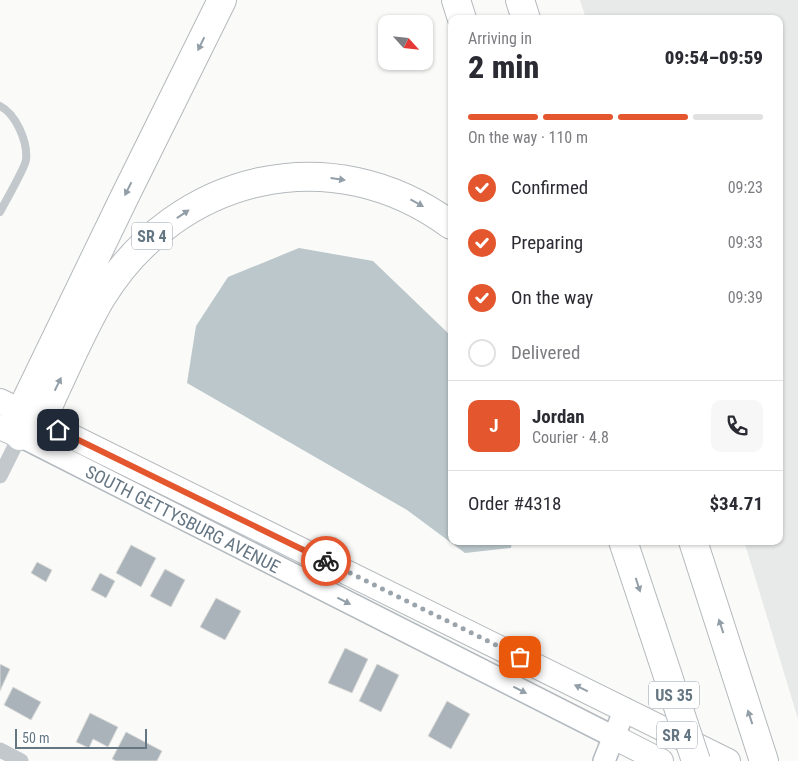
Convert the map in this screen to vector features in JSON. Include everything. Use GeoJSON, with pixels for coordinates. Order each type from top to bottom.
{"type":"FeatureCollection","features":[{"type":"Feature","properties":{"kind":"highway"},"geometry":{"type":"LineString","coordinates":[[16,419],[222,0]]}},
{"type":"Feature","properties":{"kind":"highway"},"geometry":{"type":"LineString","coordinates":[[456,0],[461,15]]}},
{"type":"Feature","properties":{"kind":"highway"},"geometry":{"type":"LineString","coordinates":[[520,0],[525,15]]}},
{"type":"Feature","properties":{"kind":"highway","name":"SR 4"},"geometry":{"type":"LineString","coordinates":[[16,419],[91,316],[124,265],[153,236],[208,199],[267,180],[294,177],[326,177],[380,187],[405,197],[448,223]]}},
{"type":"Feature","properties":{"kind":"highway","name":"US 35"},"geometry":{"type":"LineString","coordinates":[[625,545],[696,761]]}},
{"type":"Feature","properties":{"kind":"highway"},"geometry":{"type":"LineString","coordinates":[[694,545],[764,761]]}},
{"type":"Feature","properties":{"kind":"main road","name":"SOUTH GETTYSBURG AVENUE"},"geometry":{"type":"LineString","coordinates":[[16,419],[625,709],[728,761]]}},
{"type":"Feature","properties":{"kind":"main road","name":"SOUTH GETTYSBURG AVENUE"},"geometry":{"type":"LineString","coordinates":[[16,419],[661,761]]}},
{"type":"Feature","properties":{"kind":"main road"},"geometry":{"type":"LineString","coordinates":[[604,761],[625,709]]}},
{"type":"Feature","properties":{"kind":"street"},"geometry":{"type":"LineString","coordinates":[[0,476],[16,419]]}},
{"type":"Feature","properties":{"kind":"street"},"geometry":{"type":"LineString","coordinates":[[0,750],[21,761]]}},
{"type":"Feature","properties":{"kind":"lane"},"geometry":{"type":"LineString","coordinates":[[0,106],[7,110],[22,132],[26,160],[0,212]]}},
{"type":"Feature","properties":{"kind":"shaded area"},"geometry":{"type":"Polygon","coordinates":[[[580,0],[798,0],[798,719],[745,545],[783,545],[783,15],[585,15],[580,0]]]}},
{"type":"Feature","properties":{"kind":"shaded area"},"geometry":{"type":"Polygon","coordinates":[[[299,248],[373,261],[448,333],[448,540],[407,510],[187,383],[196,326],[228,277],[299,248]]]}},
{"type":"Feature","properties":{"kind":"shaded area"},"geometry":{"type":"Polygon","coordinates":[[[454,545],[511,545],[511,548],[465,553],[454,545]]]}},
{"type":"Feature","properties":{"kind":"building"},"geometry":{"type":"Polygon","coordinates":[[[131,545],[156,558],[141,587],[116,573],[131,545]]]}},
{"type":"Feature","properties":{"kind":"building"},"geometry":{"type":"Polygon","coordinates":[[[37,562],[52,570],[46,582],[31,573],[37,562]]]}},
{"type":"Feature","properties":{"kind":"building"},"geometry":{"type":"Polygon","coordinates":[[[165,569],[185,580],[171,607],[150,596],[165,569]]]}},
{"type":"Feature","properties":{"kind":"building"},"geometry":{"type":"Polygon","coordinates":[[[100,573],[115,581],[106,598],[91,590],[100,573]]]}},
{"type":"Feature","properties":{"kind":"building"},"geometry":{"type":"Polygon","coordinates":[[[216,598],[241,611],[225,640],[200,627],[216,598]]]}},
{"type":"Feature","properties":{"kind":"building"},"geometry":{"type":"Polygon","coordinates":[[[345,648],[368,659],[352,693],[328,683],[345,648]]]}},
{"type":"Feature","properties":{"kind":"building"},"geometry":{"type":"Polygon","coordinates":[[[0,664],[10,669],[0,691],[0,664]]]}},
{"type":"Feature","properties":{"kind":"building"},"geometry":{"type":"Polygon","coordinates":[[[377,664],[399,675],[381,712],[359,701],[377,664]]]}},
{"type":"Feature","properties":{"kind":"building"},"geometry":{"type":"Polygon","coordinates":[[[13,687],[41,702],[31,720],[4,705],[13,687]]]}},
{"type":"Feature","properties":{"kind":"building"},"geometry":{"type":"Polygon","coordinates":[[[447,701],[470,714],[451,749],[428,736],[447,701]]]}},
{"type":"Feature","properties":{"kind":"building"},"geometry":{"type":"Polygon","coordinates":[[[90,713],[118,727],[108,747],[93,739],[89,748],[76,742],[90,713]]]}},
{"type":"Feature","properties":{"kind":"building"},"geometry":{"type":"Polygon","coordinates":[[[126,732],[162,751],[157,761],[116,761],[112,759],[126,732]]]}},
{"type":"Feature","properties":{"kind":"way so far"},"geometry":{"type":"LineString","coordinates":[[326,561],[520,657]]}},
{"type":"Feature","properties":{"kind":"route"},"geometry":{"type":"LineString","coordinates":[[58,430],[326,561]]}}]}
